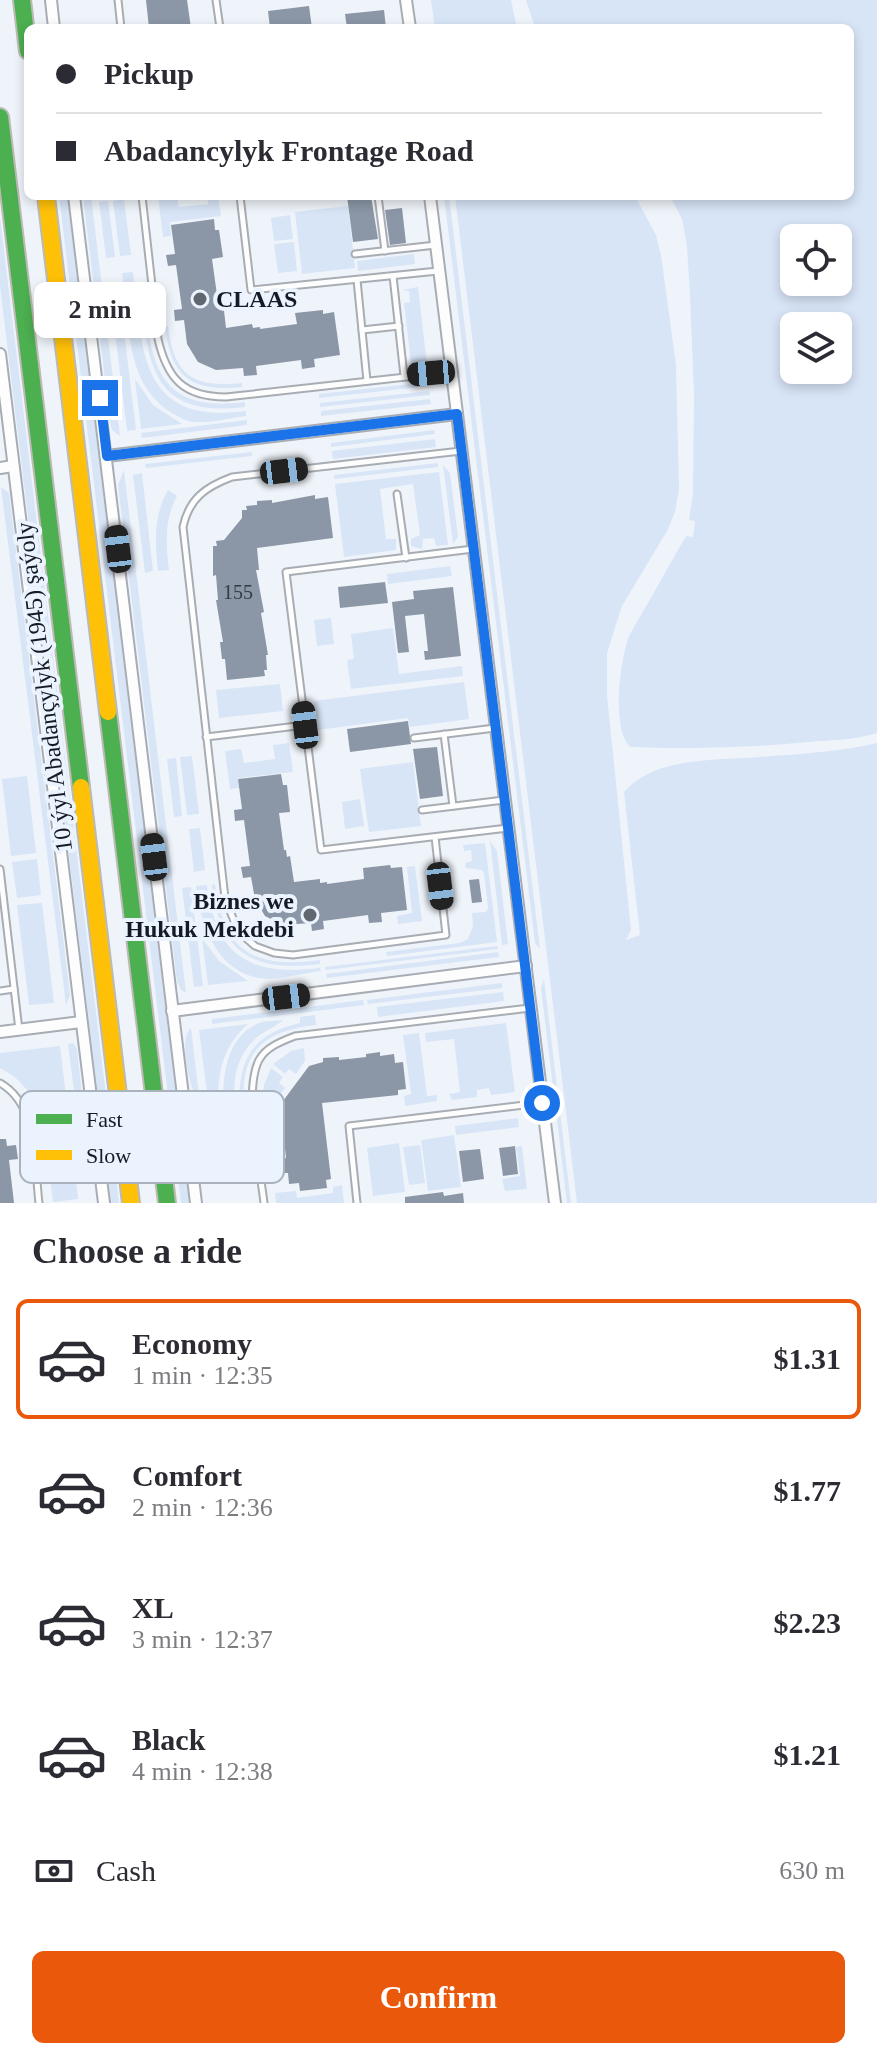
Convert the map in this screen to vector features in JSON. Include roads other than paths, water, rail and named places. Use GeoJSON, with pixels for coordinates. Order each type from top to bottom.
{"type":"FeatureCollection","features":[{"type":"Feature","properties":{"kind":"main road"},"geometry":{"type":"LineString","coordinates":[[22,0],[25,24]]}},
{"type":"Feature","properties":{"kind":"main road","name":"10 ýyl Abadançylyk (1945) şaýoly"},"geometry":{"type":"LineString","coordinates":[[0,117],[117,1091]]}},
{"type":"Feature","properties":{"kind":"main road"},"geometry":{"type":"LineString","coordinates":[[46,200],[154,1091]]}},
{"type":"Feature","properties":{"kind":"main road","name":"10 ýyl Abadançylyk (1945) şaýoly"},"geometry":{"type":"LineString","coordinates":[[129,1183],[131,1203]]}},
{"type":"Feature","properties":{"kind":"main road"},"geometry":{"type":"LineString","coordinates":[[165,1183],[167,1203]]}},
{"type":"Feature","properties":{"kind":"street"},"geometry":{"type":"LineString","coordinates":[[51,0],[54,24]]}},
{"type":"Feature","properties":{"kind":"street"},"geometry":{"type":"LineString","coordinates":[[406,0],[409,24]]}},
{"type":"Feature","properties":{"kind":"street"},"geometry":{"type":"LineString","coordinates":[[75,200],[182,1091]]}},
{"type":"Feature","properties":{"kind":"street"},"geometry":{"type":"LineString","coordinates":[[430,200],[555,1203]]}},
{"type":"Feature","properties":{"kind":"street"},"geometry":{"type":"LineString","coordinates":[[0,354],[90,1091]]}},
{"type":"Feature","properties":{"kind":"street"},"geometry":{"type":"LineString","coordinates":[[107,456],[457,414]]}},
{"type":"Feature","properties":{"kind":"street"},"geometry":{"type":"LineString","coordinates":[[0,468],[13,466]]}},
{"type":"Feature","properties":{"kind":"street"},"geometry":{"type":"LineString","coordinates":[[172,1011],[526,966]]}},
{"type":"Feature","properties":{"kind":"street"},"geometry":{"type":"LineString","coordinates":[[0,1032],[81,1022]]}},
{"type":"Feature","properties":{"kind":"street"},"geometry":{"type":"LineString","coordinates":[[101,1183],[104,1203]]}},
{"type":"Feature","properties":{"kind":"street"},"geometry":{"type":"LineString","coordinates":[[194,1183],[196,1203]]}},
{"type":"Feature","properties":{"kind":"lane"},"geometry":{"type":"LineString","coordinates":[[118,0],[121,24]]}},
{"type":"Feature","properties":{"kind":"lane"},"geometry":{"type":"LineString","coordinates":[[216,0],[219,24]]}},
{"type":"Feature","properties":{"kind":"lane"},"geometry":{"type":"LineString","coordinates":[[142,200],[158,339],[166,366],[181,385],[200,395],[226,397],[452,372]]}},
{"type":"Feature","properties":{"kind":"lane"},"geometry":{"type":"LineString","coordinates":[[240,200],[251,290],[440,271]]}},
{"type":"Feature","properties":{"kind":"lane"},"geometry":{"type":"LineString","coordinates":[[379,200],[385,251]]}},
{"type":"Feature","properties":{"kind":"lane"},"geometry":{"type":"LineString","coordinates":[[355,254],[436,245]]}},
{"type":"Feature","properties":{"kind":"lane"},"geometry":{"type":"LineString","coordinates":[[393,276],[404,376]]}},
{"type":"Feature","properties":{"kind":"lane"},"geometry":{"type":"LineString","coordinates":[[357,280],[367,381]]}},
{"type":"Feature","properties":{"kind":"lane"},"geometry":{"type":"LineString","coordinates":[[362,330],[399,326]]}},
{"type":"Feature","properties":{"kind":"lane"},"geometry":{"type":"LineString","coordinates":[[435,837],[446,935],[293,955],[255,946],[239,930],[225,898],[183,542],[186,512],[197,496],[208,487],[232,477],[462,451]]}},
{"type":"Feature","properties":{"kind":"lane"},"geometry":{"type":"LineString","coordinates":[[397,494],[406,558]]}},
{"type":"Feature","properties":{"kind":"lane"},"geometry":{"type":"LineString","coordinates":[[474,549],[286,572],[321,850],[508,828]]}},
{"type":"Feature","properties":{"kind":"lane"},"geometry":{"type":"LineString","coordinates":[[206,737],[305,725]]}},
{"type":"Feature","properties":{"kind":"lane"},"geometry":{"type":"LineString","coordinates":[[414,738],[496,727]]}},
{"type":"Feature","properties":{"kind":"lane"},"geometry":{"type":"LineString","coordinates":[[444,734],[453,806]]}},
{"type":"Feature","properties":{"kind":"lane"},"geometry":{"type":"LineString","coordinates":[[422,810],[505,799]]}},
{"type":"Feature","properties":{"kind":"lane"},"geometry":{"type":"LineString","coordinates":[[0,869],[19,1030]]}},
{"type":"Feature","properties":{"kind":"lane"},"geometry":{"type":"LineString","coordinates":[[0,991],[14,989]]}},
{"type":"Feature","properties":{"kind":"lane"},"geometry":{"type":"LineString","coordinates":[[252,1091],[260,1060],[274,1046],[295,1036],[531,1008]]}},
{"type":"Feature","properties":{"kind":"lane"},"geometry":{"type":"LineString","coordinates":[[0,1083],[20,1100]]}},
{"type":"Feature","properties":{"kind":"lane"},"geometry":{"type":"LineString","coordinates":[[357,1203],[349,1126],[542,1103]]}},
{"type":"Feature","properties":{"kind":"lane"},"geometry":{"type":"LineString","coordinates":[[37,1183],[39,1203]]}},
{"type":"Feature","properties":{"kind":"lane"},"geometry":{"type":"LineString","coordinates":[[262,1183],[264,1203]]}},
{"type":"Feature","properties":{"kind":"place","name":"CLAAS"},"geometry":{"type":"Point","coordinates":[200,299]}},
{"type":"Feature","properties":{"kind":"place","name":"Biznes we Hukuk Mekdebi"},"geometry":{"type":"Point","coordinates":[310,915]}}]}
